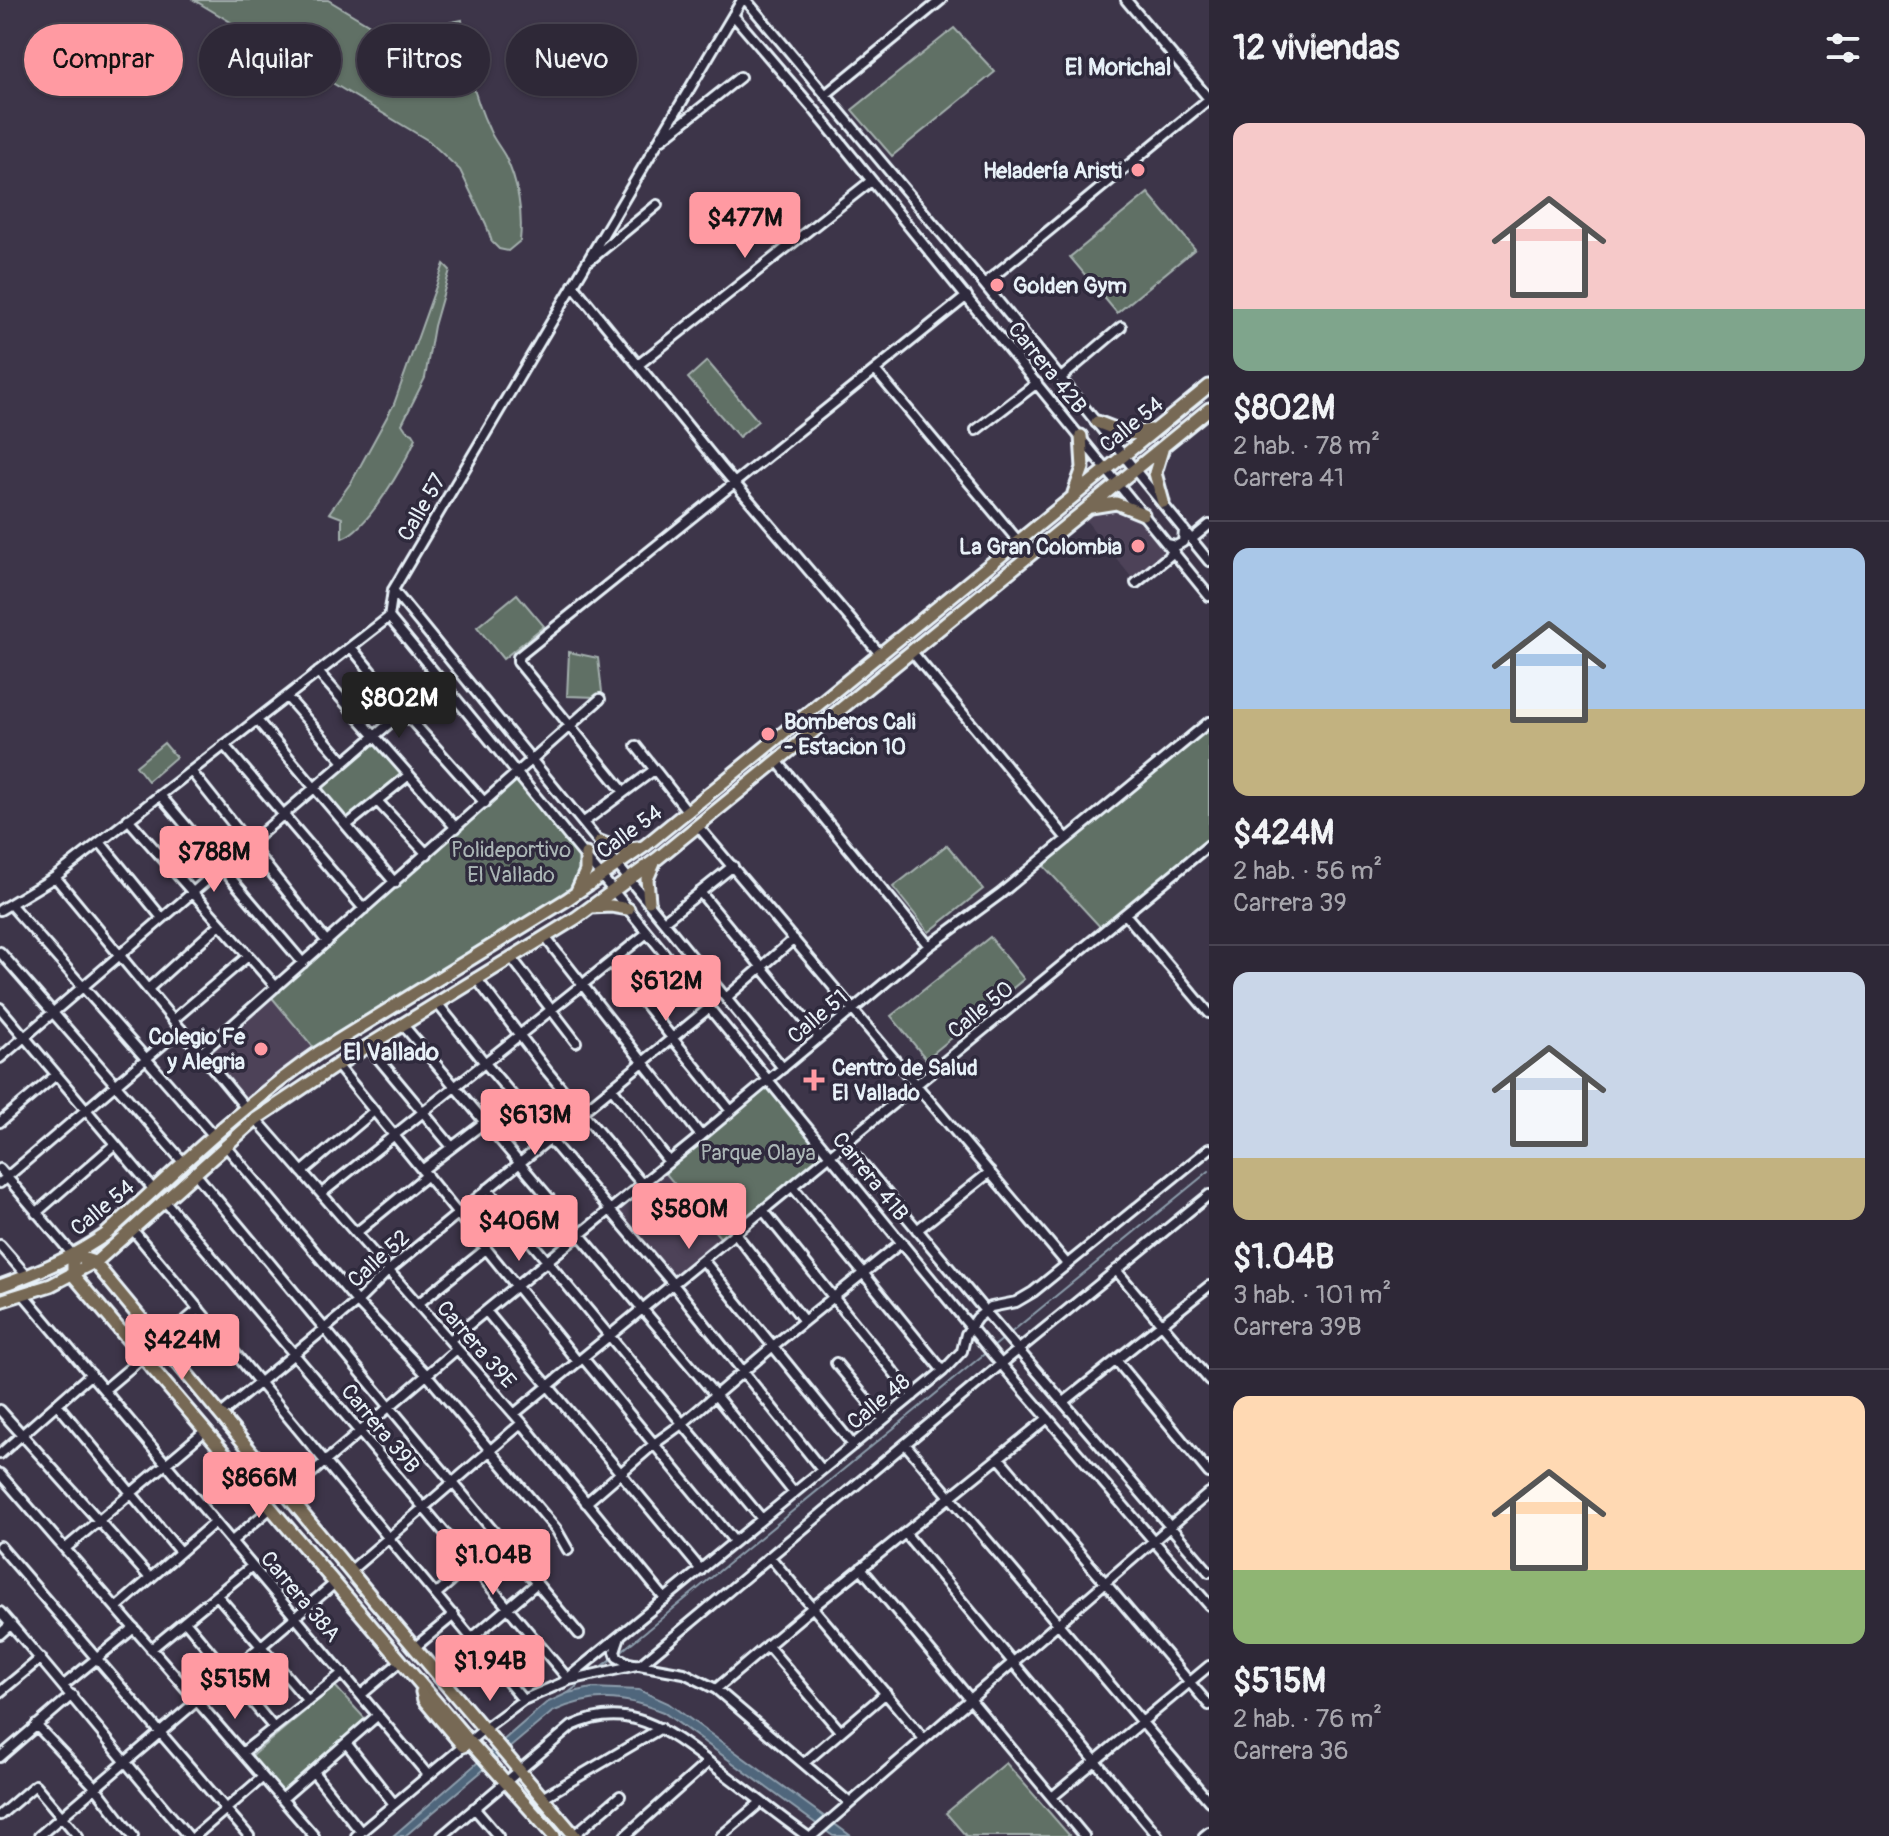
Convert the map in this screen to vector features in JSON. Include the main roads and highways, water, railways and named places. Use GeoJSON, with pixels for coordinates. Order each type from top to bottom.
{"type":"FeatureCollection","features":[{"type":"Feature","properties":{"kind":"main road","name":"Calle 54"},"geometry":{"type":"LineString","coordinates":[[0,1286],[73,1255],[105,1235],[245,1107],[318,1053],[570,897],[646,845],[1209,386]]}},
{"type":"Feature","properties":{"kind":"main road","name":"Calle 54"},"geometry":{"type":"LineString","coordinates":[[0,1301],[51,1285],[94,1262],[256,1119],[337,1065],[576,918],[658,858],[1209,409]]}},
{"type":"Feature","properties":{"kind":"main road"},"geometry":{"type":"LineString","coordinates":[[1097,422],[1128,434],[1150,430],[1169,419]]}},
{"type":"Feature","properties":{"kind":"main road"},"geometry":{"type":"LineString","coordinates":[[1071,498],[1083,468],[1081,436]]}},
{"type":"Feature","properties":{"kind":"main road"},"geometry":{"type":"LineString","coordinates":[[1163,502],[1156,485],[1155,468],[1158,456],[1168,443]]}},
{"type":"Feature","properties":{"kind":"main road"},"geometry":{"type":"LineString","coordinates":[[1080,513],[1097,505],[1116,503],[1143,514]]}},
{"type":"Feature","properties":{"kind":"main road"},"geometry":{"type":"LineString","coordinates":[[600,842],[621,850],[646,845]]}},
{"type":"Feature","properties":{"kind":"main road"},"geometry":{"type":"LineString","coordinates":[[576,918],[577,905],[570,897],[586,871],[586,854]]}},
{"type":"Feature","properties":{"kind":"main road"},"geometry":{"type":"LineString","coordinates":[[649,901],[647,879],[658,858]]}},
{"type":"Feature","properties":{"kind":"main road"},"geometry":{"type":"LineString","coordinates":[[591,907],[628,909]]}},
{"type":"Feature","properties":{"kind":"main road"},"geometry":{"type":"LineString","coordinates":[[108,1281],[103,1265],[109,1251]]}},
{"type":"Feature","properties":{"kind":"main road"},"geometry":{"type":"LineString","coordinates":[[554,1836],[503,1777],[469,1744],[73,1275],[73,1255],[94,1262],[183,1373],[575,1835]]}},
{"type":"Feature","properties":{"kind":"main road"},"geometry":{"type":"LineString","coordinates":[[51,1285],[66,1282],[87,1291]]}},
{"type":"Feature","properties":{"kind":"main road"},"geometry":{"type":"LineString","coordinates":[[168,1385],[173,1388],[181,1386],[185,1379],[183,1373]]}},
{"type":"Feature","properties":{"kind":"main road"},"geometry":{"type":"LineString","coordinates":[[188,1410],[191,1397],[206,1398]]}},
{"type":"Feature","properties":{"kind":"main road"},"geometry":{"type":"LineString","coordinates":[[285,1524],[296,1527],[302,1522],[302,1514]]}},
{"type":"Feature","properties":{"kind":"main road"},"geometry":{"type":"LineString","coordinates":[[304,1548],[302,1541],[307,1533],[320,1535]]}},
{"type":"Feature","properties":{"kind":"water"},"geometry":{"type":"Polygon","coordinates":[[[592,1688],[639,1690],[668,1703],[851,1836],[833,1836],[663,1712],[634,1702],[607,1699],[580,1702],[552,1712],[405,1836],[393,1836],[546,1703],[568,1693],[592,1688]]]}},
{"type":"Feature","properties":{"kind":"waterway"},"geometry":{"type":"LineString","coordinates":[[1008,1335],[1209,1171]]}},
{"type":"Feature","properties":{"kind":"waterway"},"geometry":{"type":"LineString","coordinates":[[993,1347],[1003,1339]]}},
{"type":"Feature","properties":{"kind":"waterway"},"geometry":{"type":"LineString","coordinates":[[618,1654],[988,1351]]}},
{"type":"Feature","properties":{"kind":"waterway"},"geometry":{"type":"LineString","coordinates":[[596,1671],[613,1658]]}},
{"type":"Feature","properties":{"kind":"waterway"},"geometry":{"type":"LineString","coordinates":[[568,1693],[585,1680]]}},
{"type":"Feature","properties":{"kind":"place","name":"Heladería Aristi"},"geometry":{"type":"Point","coordinates":[1138,170]}},
{"type":"Feature","properties":{"kind":"place","name":"Golden Gym"},"geometry":{"type":"Point","coordinates":[997,285]}},
{"type":"Feature","properties":{"kind":"place","name":"La Gran Colombia"},"geometry":{"type":"Point","coordinates":[1138,546]}},
{"type":"Feature","properties":{"kind":"place","name":"Bomberos Cali - Estacion 10"},"geometry":{"type":"Point","coordinates":[768,734]}},
{"type":"Feature","properties":{"kind":"place","name":"Colegio Fe y Alegria"},"geometry":{"type":"Point","coordinates":[261,1049]}},
{"type":"Feature","properties":{"kind":"place","name":"Centro de Salud El Vallado"},"geometry":{"type":"Point","coordinates":[814,1080]}},
{"type":"Feature","properties":{"kind":"district","name":"El Morichal"},"geometry":{"type":"Point","coordinates":[1118,67]}},
{"type":"Feature","properties":{"kind":"district","name":"El Vallado"},"geometry":{"type":"Point","coordinates":[391,1052]}},
{"type":"Feature","properties":{"kind":"park label","name":"Polideportivo El Vallado"},"geometry":{"type":"Point","coordinates":[511,862]}},
{"type":"Feature","properties":{"kind":"park label","name":"Parque Olaya"},"geometry":{"type":"Point","coordinates":[758,1152]}}]}
